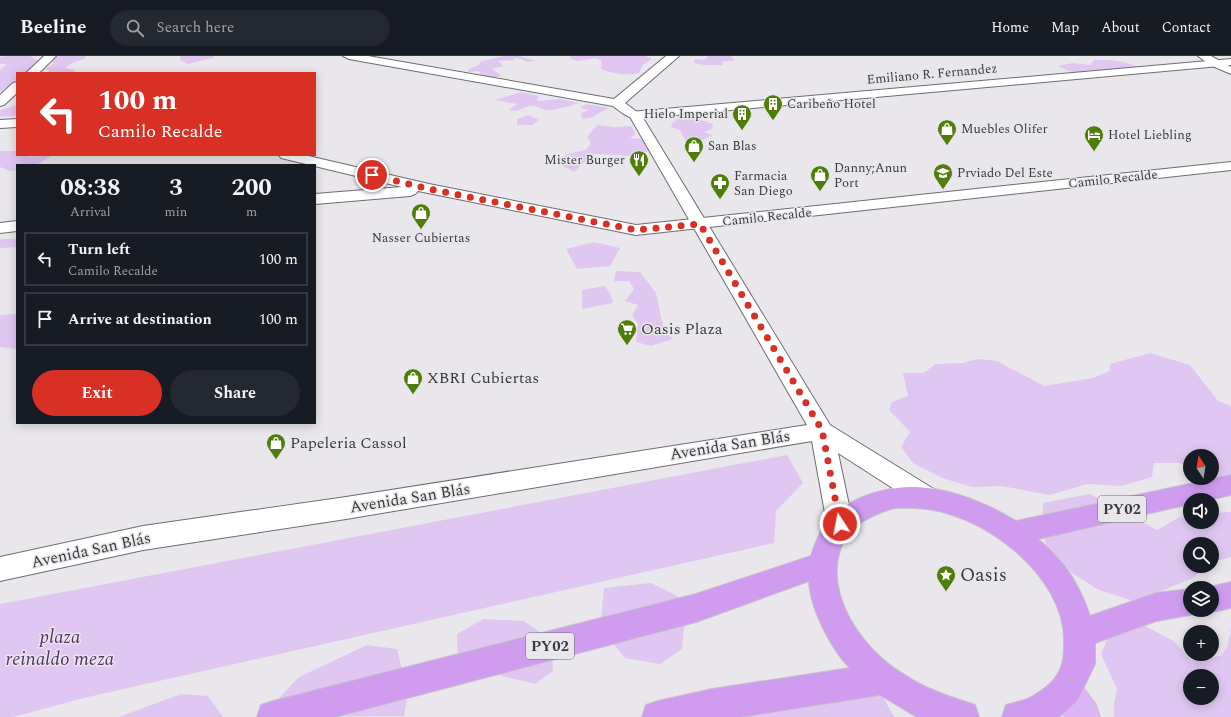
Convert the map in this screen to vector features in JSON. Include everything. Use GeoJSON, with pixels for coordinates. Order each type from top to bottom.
{"type":"FeatureCollection","features":[{"type":"Feature","properties":{"kind":"highway","name":"PY02"},"geometry":{"type":"LineString","coordinates":[[1013,533],[1231,485]]}},
{"type":"Feature","properties":{"kind":"highway"},"geometry":{"type":"LineString","coordinates":[[963,717],[929,711],[883,679],[855,652],[835,621],[824,591],[823,564],[829,542],[840,524],[864,507],[894,498],[928,498],[957,505],[985,516],[1013,533],[1045,562],[1068,597],[1080,634],[1079,664],[1066,690],[1042,711],[1018,717]]}},
{"type":"Feature","properties":{"kind":"highway","name":"PY02"},"geometry":{"type":"LineString","coordinates":[[273,717],[696,608],[823,564]]}},
{"type":"Feature","properties":{"kind":"highway"},"geometry":{"type":"LineString","coordinates":[[1219,598],[1231,595]]}},
{"type":"Feature","properties":{"kind":"highway"},"geometry":{"type":"LineString","coordinates":[[1080,634],[1156,607],[1183,603]]}},
{"type":"Feature","properties":{"kind":"highway"},"geometry":{"type":"LineString","coordinates":[[658,717],[712,705],[883,679]]}},
{"type":"Feature","properties":{"kind":"main road"},"geometry":{"type":"LineString","coordinates":[[1066,690],[1084,717]]}},
{"type":"Feature","properties":{"kind":"street"},"geometry":{"type":"LineString","coordinates":[[33,72],[50,56]]}},
{"type":"Feature","properties":{"kind":"street"},"geometry":{"type":"LineString","coordinates":[[349,56],[618,102],[635,115],[822,430],[840,524]]}},
{"type":"Feature","properties":{"kind":"street"},"geometry":{"type":"LineString","coordinates":[[618,102],[673,56]]}},
{"type":"Feature","properties":{"kind":"street"},"geometry":{"type":"LineString","coordinates":[[1209,60],[1231,71]]}},
{"type":"Feature","properties":{"kind":"street","name":"Emiliano R. Fernandez"},"geometry":{"type":"LineString","coordinates":[[635,115],[1209,60],[1231,62]]}},
{"type":"Feature","properties":{"kind":"street"},"geometry":{"type":"LineString","coordinates":[[0,102],[16,87]]}},
{"type":"Feature","properties":{"kind":"street"},"geometry":{"type":"LineString","coordinates":[[0,124],[16,123]]}},
{"type":"Feature","properties":{"kind":"street","name":"Camilo Recalde"},"geometry":{"type":"LineString","coordinates":[[290,156],[429,189],[636,230],[1231,166]]}},
{"type":"Feature","properties":{"kind":"street"},"geometry":{"type":"LineString","coordinates":[[316,199],[429,189]]}},
{"type":"Feature","properties":{"kind":"street"},"geometry":{"type":"LineString","coordinates":[[0,228],[16,226]]}},
{"type":"Feature","properties":{"kind":"street"},"geometry":{"type":"LineString","coordinates":[[822,430],[928,498]]}},
{"type":"Feature","properties":{"kind":"street","name":"Avenida San Blás"},"geometry":{"type":"LineString","coordinates":[[0,569],[143,538],[346,508],[822,430]]}},
{"type":"Feature","properties":{"kind":"green space"},"geometry":{"type":"Polygon","coordinates":[[[30,56],[38,61],[27,72],[16,72],[16,83],[0,92],[0,70],[7,64],[0,64],[0,57],[30,56]]]}},
{"type":"Feature","properties":{"kind":"green space"},"geometry":{"type":"Polygon","coordinates":[[[60,56],[86,56],[84,59],[72,63],[65,68],[76,70],[74,72],[48,72],[50,71],[45,69],[53,64],[51,58],[60,56]]]}},
{"type":"Feature","properties":{"kind":"green space"},"geometry":{"type":"Polygon","coordinates":[[[180,56],[214,56],[213,58],[188,64],[180,60],[180,56]]]}},
{"type":"Feature","properties":{"kind":"green space"},"geometry":{"type":"Polygon","coordinates":[[[504,56],[520,56],[537,61],[526,62],[521,59],[514,58],[514,60],[498,61],[504,66],[492,69],[502,76],[490,78],[482,76],[479,71],[468,72],[469,69],[479,65],[481,61],[504,56]]]}},
{"type":"Feature","properties":{"kind":"green space"},"geometry":{"type":"Polygon","coordinates":[[[570,56],[645,56],[652,59],[643,65],[639,73],[625,74],[601,69],[602,61],[596,58],[578,61],[570,59],[570,56]]]}},
{"type":"Feature","properties":{"kind":"green space"},"geometry":{"type":"Polygon","coordinates":[[[708,56],[731,56],[735,61],[723,61],[722,65],[704,65],[694,63],[695,59],[705,60],[708,56]]]}},
{"type":"Feature","properties":{"kind":"green space"},"geometry":{"type":"Polygon","coordinates":[[[1094,60],[1119,61],[1132,64],[1143,70],[1142,72],[1128,74],[1116,72],[1115,75],[1093,76],[1071,72],[1058,66],[1073,63],[1091,65],[1094,60]]]}},
{"type":"Feature","properties":{"kind":"green space"},"geometry":{"type":"Polygon","coordinates":[[[521,92],[539,96],[537,101],[560,99],[579,103],[552,110],[545,110],[532,106],[513,111],[509,110],[517,104],[495,100],[521,92]]]}},
{"type":"Feature","properties":{"kind":"green space"},"geometry":{"type":"Polygon","coordinates":[[[586,104],[609,108],[594,117],[582,119],[581,113],[589,110],[580,108],[586,104]]]}},
{"type":"Feature","properties":{"kind":"green space"},"geometry":{"type":"Polygon","coordinates":[[[16,105],[16,116],[0,117],[0,110],[16,105]]]}},
{"type":"Feature","properties":{"kind":"green space"},"geometry":{"type":"Polygon","coordinates":[[[528,115],[539,120],[532,125],[517,125],[517,119],[528,115]]]}},
{"type":"Feature","properties":{"kind":"green space"},"geometry":{"type":"Polygon","coordinates":[[[692,117],[713,124],[712,129],[704,132],[712,135],[699,142],[686,141],[680,130],[671,127],[673,122],[680,118],[692,117]]]}},
{"type":"Feature","properties":{"kind":"green space"},"geometry":{"type":"Polygon","coordinates":[[[597,125],[615,127],[631,126],[636,134],[630,138],[645,139],[653,149],[636,156],[593,154],[574,172],[555,162],[567,154],[586,150],[591,143],[587,137],[597,125]]]}},
{"type":"Feature","properties":{"kind":"green space"},"geometry":{"type":"Polygon","coordinates":[[[0,151],[16,151],[16,156],[51,156],[38,164],[16,164],[16,170],[10,171],[0,167],[0,151]]]}},
{"type":"Feature","properties":{"kind":"green space"},"geometry":{"type":"Polygon","coordinates":[[[0,239],[16,239],[16,247],[0,248],[0,239]]]}},
{"type":"Feature","properties":{"kind":"green space"},"geometry":{"type":"Polygon","coordinates":[[[594,242],[620,248],[610,266],[577,269],[566,249],[594,242]]]}},
{"type":"Feature","properties":{"kind":"green space"},"geometry":{"type":"Polygon","coordinates":[[[616,271],[640,272],[656,293],[664,331],[673,339],[651,346],[636,342],[638,324],[632,315],[638,305],[625,301],[634,289],[629,281],[614,281],[616,271]]]}},
{"type":"Feature","properties":{"kind":"green space"},"geometry":{"type":"Polygon","coordinates":[[[605,286],[611,295],[613,303],[582,309],[582,290],[605,286]]]}},
{"type":"Feature","properties":{"kind":"green space"},"geometry":{"type":"Polygon","coordinates":[[[16,314],[16,349],[0,347],[0,315],[16,314]]]}},
{"type":"Feature","properties":{"kind":"green space"},"geometry":{"type":"Polygon","coordinates":[[[1150,353],[1190,365],[1218,401],[1231,406],[1231,483],[1219,479],[1219,449],[1183,449],[1183,464],[1180,463],[1154,463],[1152,477],[1122,486],[1087,484],[1050,495],[1001,486],[972,487],[942,478],[913,463],[901,447],[910,432],[889,410],[892,402],[908,396],[903,373],[923,373],[936,364],[962,363],[978,359],[997,361],[1044,386],[1093,378],[1110,371],[1110,364],[1150,353]]]}},
{"type":"Feature","properties":{"kind":"green space","name":"plaza reinaldo meza"},"geometry":{"type":"Polygon","coordinates":[[[787,455],[803,483],[776,511],[774,543],[88,697],[13,717],[0,717],[0,604],[787,455]]]}},
{"type":"Feature","properties":{"kind":"green space"},"geometry":{"type":"Polygon","coordinates":[[[1090,494],[1157,530],[1178,518],[1183,517],[1183,529],[1219,529],[1219,513],[1231,512],[1231,557],[1219,560],[1219,537],[1183,537],[1183,573],[1198,573],[1193,578],[1147,597],[1130,600],[1099,590],[1064,568],[1047,548],[1042,529],[1043,503],[1090,494]]]}},
{"type":"Feature","properties":{"kind":"green space"},"geometry":{"type":"Polygon","coordinates":[[[651,583],[677,596],[685,616],[682,649],[660,664],[625,658],[600,628],[604,588],[651,583]]]}},
{"type":"Feature","properties":{"kind":"green space"},"geometry":{"type":"Polygon","coordinates":[[[483,619],[524,621],[548,638],[552,651],[553,671],[535,684],[458,665],[457,634],[483,619]]]}},
{"type":"Feature","properties":{"kind":"green space"},"geometry":{"type":"Polygon","coordinates":[[[1145,626],[1174,641],[1183,651],[1183,661],[1219,661],[1219,656],[1221,656],[1228,645],[1231,629],[1231,717],[1114,717],[1114,704],[1117,689],[1101,654],[1110,633],[1145,626]]]}},
{"type":"Feature","properties":{"kind":"green space"},"geometry":{"type":"Polygon","coordinates":[[[367,645],[397,649],[408,693],[404,716],[261,717],[299,677],[367,645]]]}},
{"type":"Feature","properties":{"kind":"green space"},"geometry":{"type":"Polygon","coordinates":[[[849,690],[883,697],[894,717],[730,717],[849,690]]]}},
{"type":"Feature","properties":{"kind":"green space"},"geometry":{"type":"Polygon","coordinates":[[[181,694],[208,696],[223,717],[119,717],[181,694]]]}},
{"type":"Feature","properties":{"kind":"place","name":"Caribeño Hotel"},"geometry":{"type":"Point","coordinates":[773,121]}},
{"type":"Feature","properties":{"kind":"place","name":"Hielo Imperial"},"geometry":{"type":"Point","coordinates":[742,131]}},
{"type":"Feature","properties":{"kind":"place","name":"Muebles Olifer"},"geometry":{"type":"Point","coordinates":[947,146]}},
{"type":"Feature","properties":{"kind":"place","name":"Hotel Liebling"},"geometry":{"type":"Point","coordinates":[1094,152]}},
{"type":"Feature","properties":{"kind":"place","name":"San Blas"},"geometry":{"type":"Point","coordinates":[694,163]}},
{"type":"Feature","properties":{"kind":"place","name":"Mister Burger"},"geometry":{"type":"Point","coordinates":[639,177]}},
{"type":"Feature","properties":{"kind":"place","name":"Prviado Del Este"},"geometry":{"type":"Point","coordinates":[943,190]}},
{"type":"Feature","properties":{"kind":"place","name":"Danny;Anun Port"},"geometry":{"type":"Point","coordinates":[820,192]}},
{"type":"Feature","properties":{"kind":"place","name":"Farmacia San Diego"},"geometry":{"type":"Point","coordinates":[720,200]}},
{"type":"Feature","properties":{"kind":"place","name":"Nasser Cubiertas"},"geometry":{"type":"Point","coordinates":[421,230]}},
{"type":"Feature","properties":{"kind":"place","name":"Oasis Plaza"},"geometry":{"type":"Point","coordinates":[627,346]}},
{"type":"Feature","properties":{"kind":"place","name":"XBRI Cubiertas"},"geometry":{"type":"Point","coordinates":[413,395]}},
{"type":"Feature","properties":{"kind":"place","name":"Papeleria Cassol"},"geometry":{"type":"Point","coordinates":[276,460]}},
{"type":"Feature","properties":{"kind":"place","name":"Oasis"},"geometry":{"type":"Point","coordinates":[946,592]}},
{"type":"Feature","properties":{"kind":"route"},"geometry":{"type":"LineString","coordinates":[[372,175],[429,189],[636,230],[700,224],[822,430],[840,524]]}}]}
